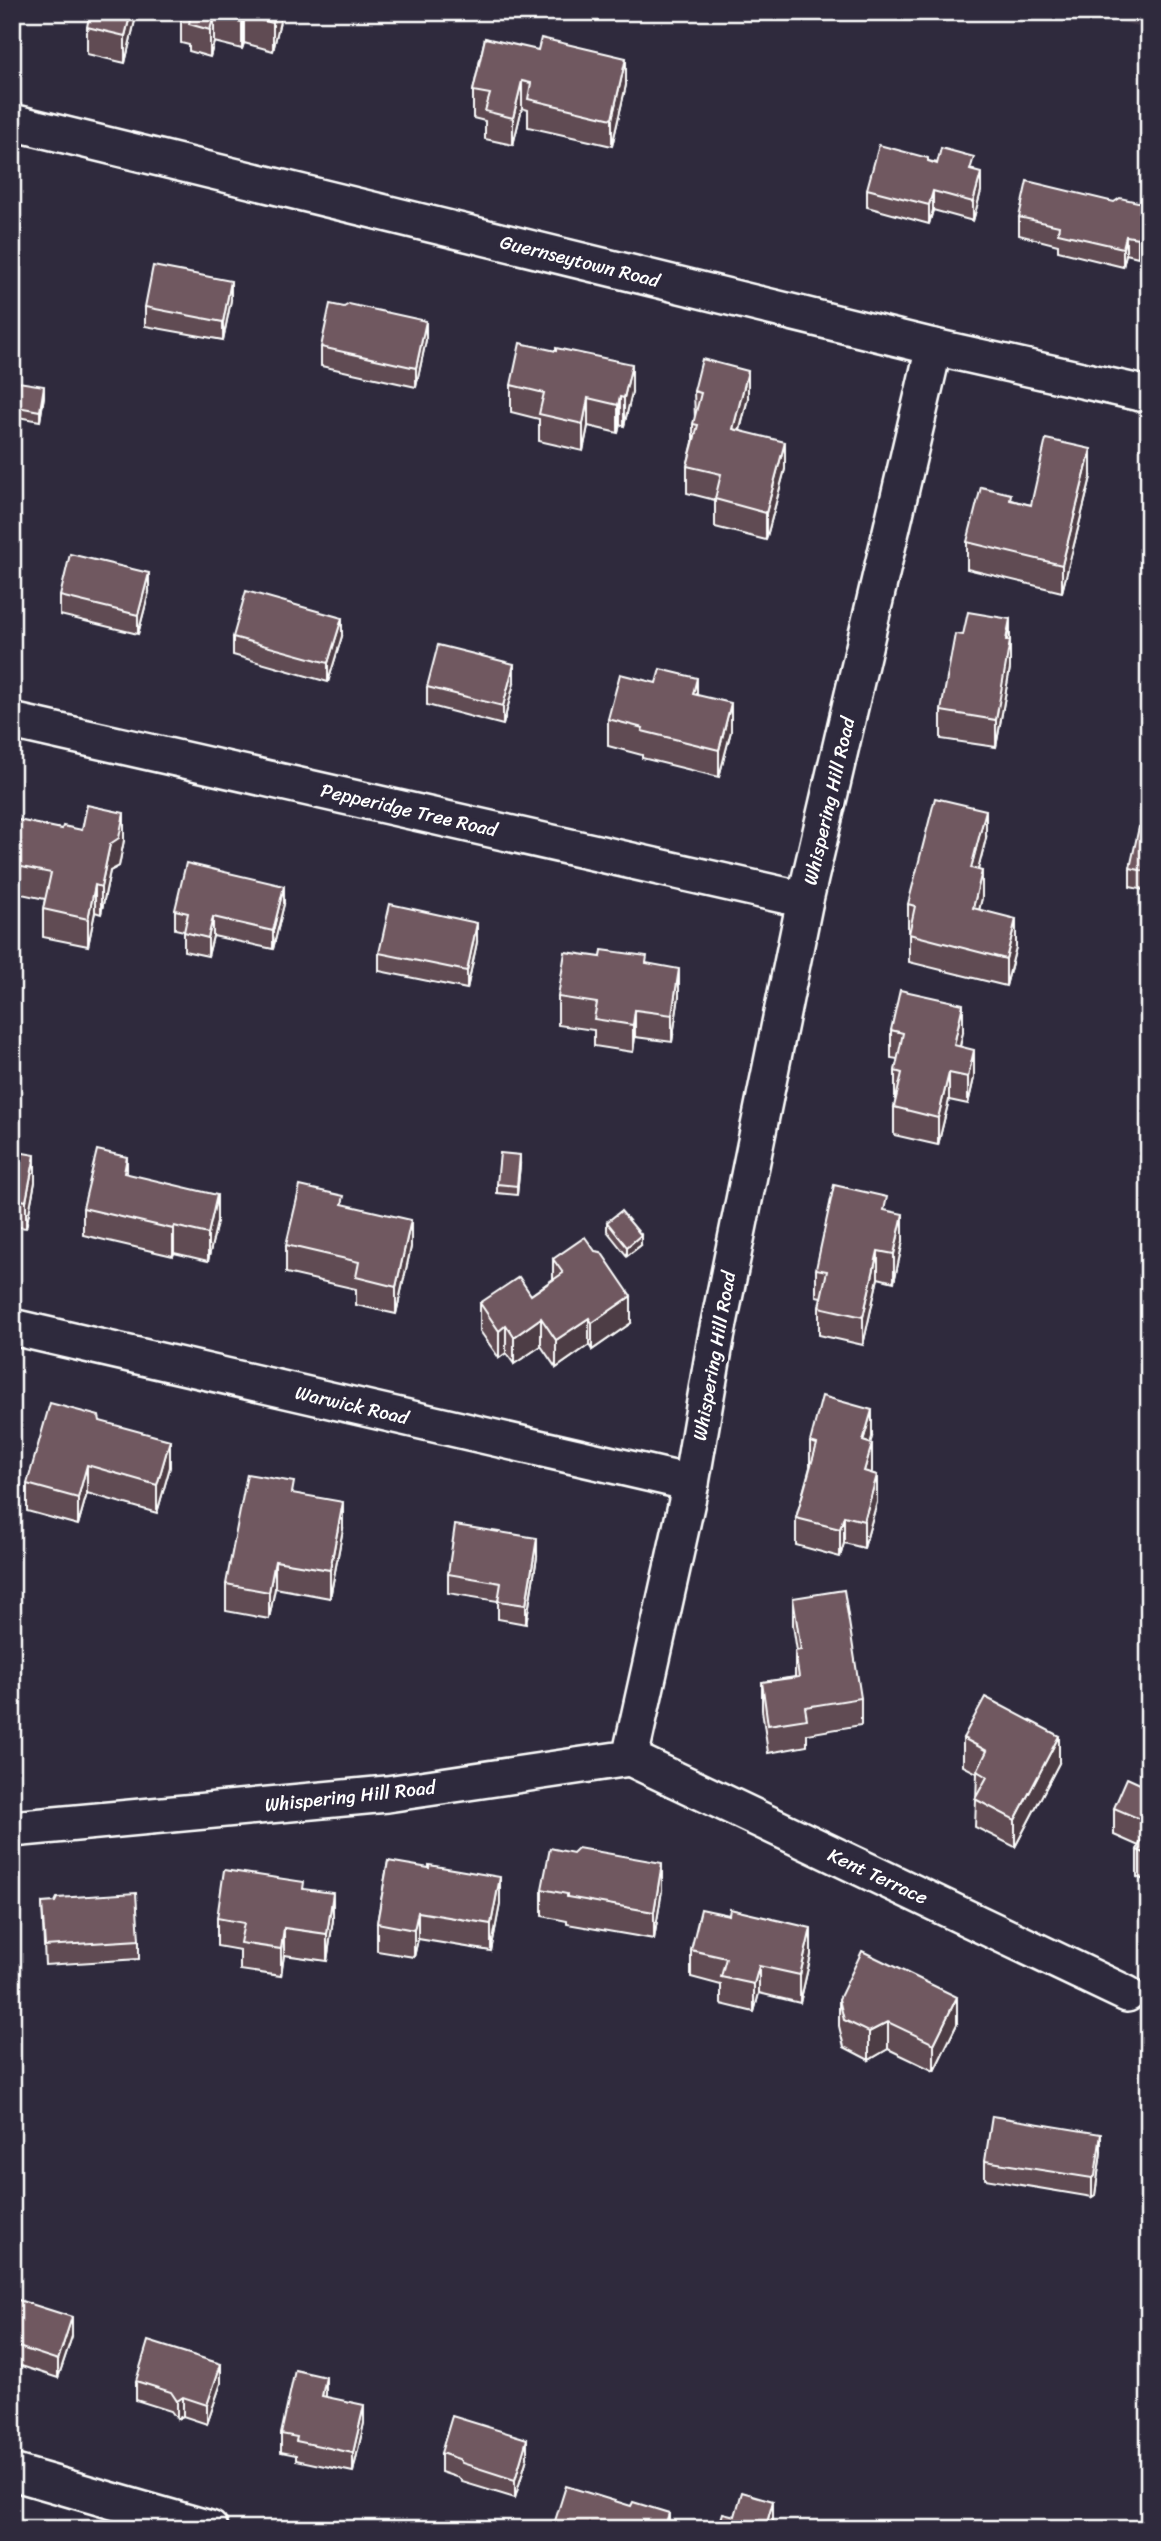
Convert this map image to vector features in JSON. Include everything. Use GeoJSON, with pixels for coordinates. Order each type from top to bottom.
{"type":"FeatureCollection","features":[{"type":"Feature","properties":{"kind":"street","name":"Guernseytown Road"},"geometry":{"type":"LineString","coordinates":[[12,122],[934,347],[1149,395]]}},
{"type":"Feature","properties":{"kind":"street","name":"Whispering Hill Road"},"geometry":{"type":"LineString","coordinates":[[12,1829],[387,1794],[630,1758],[691,1483],[716,1338],[805,900],[934,347]]}},
{"type":"Feature","properties":{"kind":"street","name":"Pepperidge Tree Road"},"geometry":{"type":"LineString","coordinates":[[12,721],[805,900]]}},
{"type":"Feature","properties":{"kind":"street","name":"Warwick Road"},"geometry":{"type":"LineString","coordinates":[[12,1327],[691,1483]]}},
{"type":"Feature","properties":{"kind":"street","name":"Kent Terrace"},"geometry":{"type":"LineString","coordinates":[[630,1758],[1126,1994]]}},
{"type":"Feature","properties":{"kind":"street"},"geometry":{"type":"LineString","coordinates":[[12,2472],[210,2529]]}},
{"type":"Feature","properties":{"kind":"shaded area"},"geometry":{"type":"Polygon","coordinates":[[[1081,12],[1149,12],[1149,29],[1081,12]]]}},
{"type":"Feature","properties":{"kind":"building"},"geometry":{"type":"Polygon","coordinates":[[[90,12],[131,12],[125,36],[87,27],[90,12]]]}},
{"type":"Feature","properties":{"kind":"building"},"geometry":{"type":"Polygon","coordinates":[[[182,12],[276,12],[273,23],[244,16],[242,22],[214,15],[210,30],[189,24],[190,19],[181,16],[182,12]]]}},
{"type":"Feature","properties":{"kind":"building"},"geometry":{"type":"Polygon","coordinates":[[[485,38],[538,50],[541,38],[626,58],[612,119],[528,99],[531,83],[522,81],[513,118],[485,111],[490,94],[473,91],[485,38]]]}},
{"type":"Feature","properties":{"kind":"building"},"geometry":{"type":"Polygon","coordinates":[[[879,145],[928,158],[928,161],[937,164],[941,148],[974,157],[970,170],[981,173],[973,202],[933,191],[929,205],[867,189],[879,145]]]}},
{"type":"Feature","properties":{"kind":"building"},"geometry":{"type":"Polygon","coordinates":[[[1027,181],[1114,202],[1120,198],[1147,204],[1138,238],[1126,236],[1123,248],[1058,233],[1059,226],[1019,217],[1027,181]]]}},
{"type":"Feature","properties":{"kind":"building"},"geometry":{"type":"Polygon","coordinates":[[[12,240],[21,243],[12,281],[12,240]]]}},
{"type":"Feature","properties":{"kind":"building"},"geometry":{"type":"Polygon","coordinates":[[[153,266],[231,281],[223,322],[145,307],[153,266]]]}},
{"type":"Feature","properties":{"kind":"building"},"geometry":{"type":"Polygon","coordinates":[[[330,304],[344,307],[349,304],[426,321],[416,368],[321,347],[330,304]]]}},
{"type":"Feature","properties":{"kind":"building"},"geometry":{"type":"Polygon","coordinates":[[[520,343],[632,364],[624,398],[620,397],[618,405],[588,398],[583,424],[539,414],[544,393],[511,385],[520,343]]]}},
{"type":"Feature","properties":{"kind":"building"},"geometry":{"type":"Polygon","coordinates":[[[702,359],[748,371],[733,429],[785,442],[766,513],[715,499],[721,474],[687,466],[698,425],[693,424],[701,393],[694,391],[702,359]]]}},
{"type":"Feature","properties":{"kind":"building"},"geometry":{"type":"Polygon","coordinates":[[[12,381],[44,386],[40,411],[12,406],[12,381]]]}},
{"type":"Feature","properties":{"kind":"building"},"geometry":{"type":"Polygon","coordinates":[[[1046,439],[1091,449],[1062,565],[967,542],[981,487],[1011,494],[1010,500],[1031,505],[1046,439]]]}},
{"type":"Feature","properties":{"kind":"building"},"geometry":{"type":"Polygon","coordinates":[[[70,554],[149,573],[138,615],[60,596],[70,554]]]}},
{"type":"Feature","properties":{"kind":"building"},"geometry":{"type":"Polygon","coordinates":[[[246,591],[342,618],[328,663],[233,637],[246,591]]]}},
{"type":"Feature","properties":{"kind":"building"},"geometry":{"type":"Polygon","coordinates":[[[968,612],[1010,619],[1006,640],[1010,641],[996,720],[941,711],[955,634],[963,635],[968,612]]]}},
{"type":"Feature","properties":{"kind":"building"},"geometry":{"type":"Polygon","coordinates":[[[438,645],[514,664],[503,706],[427,687],[438,645]]]}},
{"type":"Feature","properties":{"kind":"building"},"geometry":{"type":"Polygon","coordinates":[[[660,669],[697,678],[693,694],[731,703],[719,750],[642,731],[643,728],[608,719],[620,674],[656,683],[660,669]]]}},
{"type":"Feature","properties":{"kind":"building"},"geometry":{"type":"Polygon","coordinates":[[[935,798],[986,810],[971,868],[982,871],[973,908],[1016,919],[1006,959],[909,934],[915,906],[908,904],[935,798]]]}},
{"type":"Feature","properties":{"kind":"building"},"geometry":{"type":"Polygon","coordinates":[[[87,805],[124,813],[119,838],[110,844],[101,887],[95,885],[88,919],[43,909],[51,873],[12,865],[18,820],[82,830],[87,805]]]}},
{"type":"Feature","properties":{"kind":"building"},"geometry":{"type":"Polygon","coordinates":[[[1139,827],[1149,829],[1149,872],[1130,868],[1139,827]]]}},
{"type":"Feature","properties":{"kind":"building"},"geometry":{"type":"Polygon","coordinates":[[[186,863],[284,886],[273,931],[213,917],[208,938],[184,932],[188,913],[175,910],[186,863]]]}},
{"type":"Feature","properties":{"kind":"building"},"geometry":{"type":"Polygon","coordinates":[[[390,904],[477,923],[467,971],[379,953],[390,904]]]}},
{"type":"Feature","properties":{"kind":"building"},"geometry":{"type":"Polygon","coordinates":[[[602,950],[647,956],[646,963],[679,969],[672,1015],[635,1010],[633,1025],[594,1019],[597,1003],[558,997],[565,952],[601,957],[602,950]]]}},
{"type":"Feature","properties":{"kind":"building"},"geometry":{"type":"Polygon","coordinates":[[[900,990],[963,1004],[954,1045],[974,1050],[968,1077],[949,1073],[938,1118],[894,1107],[902,1073],[895,1071],[903,1033],[891,1030],[900,990]]]}},
{"type":"Feature","properties":{"kind":"building"},"geometry":{"type":"Polygon","coordinates":[[[97,1150],[127,1157],[124,1173],[217,1195],[208,1234],[174,1226],[173,1229],[83,1208],[97,1150]]]}},
{"type":"Feature","properties":{"kind":"building"},"geometry":{"type":"Polygon","coordinates":[[[12,1151],[35,1155],[26,1201],[12,1198],[12,1151]]]}},
{"type":"Feature","properties":{"kind":"building"},"geometry":{"type":"Polygon","coordinates":[[[500,1153],[520,1155],[517,1186],[497,1184],[500,1153]]]}},
{"type":"Feature","properties":{"kind":"building"},"geometry":{"type":"Polygon","coordinates":[[[834,1185],[887,1197],[884,1210],[903,1214],[894,1254],[878,1251],[863,1317],[819,1307],[827,1271],[816,1269],[834,1185]]]}},
{"type":"Feature","properties":{"kind":"building"},"geometry":{"type":"Polygon","coordinates":[[[300,1186],[344,1196],[342,1204],[411,1220],[396,1287],[356,1277],[359,1262],[286,1245],[300,1186]]]}},
{"type":"Feature","properties":{"kind":"building"},"geometry":{"type":"Polygon","coordinates":[[[621,1211],[641,1235],[627,1247],[607,1222],[621,1211]]]}},
{"type":"Feature","properties":{"kind":"building"},"geometry":{"type":"Polygon","coordinates":[[[585,1237],[595,1251],[601,1252],[631,1296],[592,1323],[589,1318],[556,1340],[541,1318],[514,1337],[506,1325],[499,1331],[480,1303],[519,1277],[531,1295],[563,1273],[553,1259],[585,1237]]]}},
{"type":"Feature","properties":{"kind":"building"},"geometry":{"type":"Polygon","coordinates":[[[822,1396],[872,1410],[863,1441],[872,1444],[864,1471],[877,1475],[864,1521],[844,1516],[840,1529],[796,1518],[817,1444],[810,1442],[822,1396]]]}},
{"type":"Feature","properties":{"kind":"building"},"geometry":{"type":"Polygon","coordinates":[[[50,1403],[99,1416],[100,1421],[170,1440],[157,1485],[87,1465],[78,1498],[27,1484],[50,1403]]]}},
{"type":"Feature","properties":{"kind":"building"},"geometry":{"type":"Polygon","coordinates":[[[247,1474],[294,1482],[292,1493],[343,1502],[330,1570],[275,1561],[269,1592],[226,1584],[247,1474]]]}},
{"type":"Feature","properties":{"kind":"building"},"geometry":{"type":"Polygon","coordinates":[[[455,1525],[537,1538],[526,1605],[498,1601],[501,1583],[448,1574],[455,1525]]]}},
{"type":"Feature","properties":{"kind":"building"},"geometry":{"type":"Polygon","coordinates":[[[844,1590],[861,1698],[805,1707],[807,1719],[768,1725],[762,1682],[799,1677],[795,1651],[801,1650],[793,1598],[844,1590]]]}},
{"type":"Feature","properties":{"kind":"building"},"geometry":{"type":"Polygon","coordinates":[[[985,1697],[1059,1736],[1015,1820],[975,1799],[987,1777],[977,1771],[987,1751],[963,1738],[985,1697]]]}},
{"type":"Feature","properties":{"kind":"building"},"geometry":{"type":"Polygon","coordinates":[[[1127,1778],[1149,1788],[1149,1823],[1114,1808],[1127,1778]]]}},
{"type":"Feature","properties":{"kind":"building"},"geometry":{"type":"Polygon","coordinates":[[[1149,1823],[1149,1855],[1137,1850],[1149,1823]]]}},
{"type":"Feature","properties":{"kind":"building"},"geometry":{"type":"Polygon","coordinates":[[[550,1848],[573,1853],[578,1848],[662,1863],[654,1912],[567,1897],[567,1894],[542,1889],[550,1848]]]}},
{"type":"Feature","properties":{"kind":"building"},"geometry":{"type":"Polygon","coordinates":[[[388,1861],[500,1877],[491,1924],[418,1912],[414,1930],[377,1923],[388,1861]]]}},
{"type":"Feature","properties":{"kind":"building"},"geometry":{"type":"Polygon","coordinates":[[[224,1870],[304,1882],[303,1889],[333,1893],[327,1934],[284,1928],[281,1949],[240,1943],[244,1923],[217,1918],[224,1870]]]}},
{"type":"Feature","properties":{"kind":"building"},"geometry":{"type":"Polygon","coordinates":[[[136,1893],[139,1940],[45,1946],[42,1903],[55,1902],[57,1898],[136,1893]]]}},
{"type":"Feature","properties":{"kind":"building"},"geometry":{"type":"Polygon","coordinates":[[[701,1909],[729,1915],[730,1909],[811,1928],[800,1975],[759,1966],[754,1984],[721,1977],[726,1958],[691,1950],[701,1909]]]}},
{"type":"Feature","properties":{"kind":"building"},"geometry":{"type":"Polygon","coordinates":[[[862,1951],[957,1997],[934,2044],[888,2022],[869,2032],[844,2020],[839,1999],[862,1951]]]}},
{"type":"Feature","properties":{"kind":"building"},"geometry":{"type":"Polygon","coordinates":[[[992,2116],[1101,2134],[1095,2176],[1092,2178],[985,2161],[992,2116]]]}},
{"type":"Feature","properties":{"kind":"building"},"geometry":{"type":"Polygon","coordinates":[[[12,2298],[72,2317],[58,2360],[12,2345],[12,2298]]]}},
{"type":"Feature","properties":{"kind":"building"},"geometry":{"type":"Polygon","coordinates":[[[148,2341],[221,2364],[207,2405],[183,2397],[177,2401],[171,2392],[136,2381],[148,2341]]]}},
{"type":"Feature","properties":{"kind":"building"},"geometry":{"type":"Polygon","coordinates":[[[295,2370],[326,2377],[322,2396],[364,2405],[353,2453],[296,2441],[297,2437],[281,2434],[295,2370]]]}},
{"type":"Feature","properties":{"kind":"building"},"geometry":{"type":"Polygon","coordinates":[[[452,2416],[527,2439],[515,2480],[462,2463],[459,2459],[441,2453],[452,2416]]]}},
{"type":"Feature","properties":{"kind":"building"},"geometry":{"type":"Polygon","coordinates":[[[566,2486],[631,2506],[633,2502],[669,2513],[664,2529],[561,2527],[555,2521],[566,2486]]]}},
{"type":"Feature","properties":{"kind":"building"},"geometry":{"type":"Polygon","coordinates":[[[742,2492],[773,2501],[766,2526],[777,2529],[718,2529],[723,2513],[735,2516],[742,2492]]]}}]}
